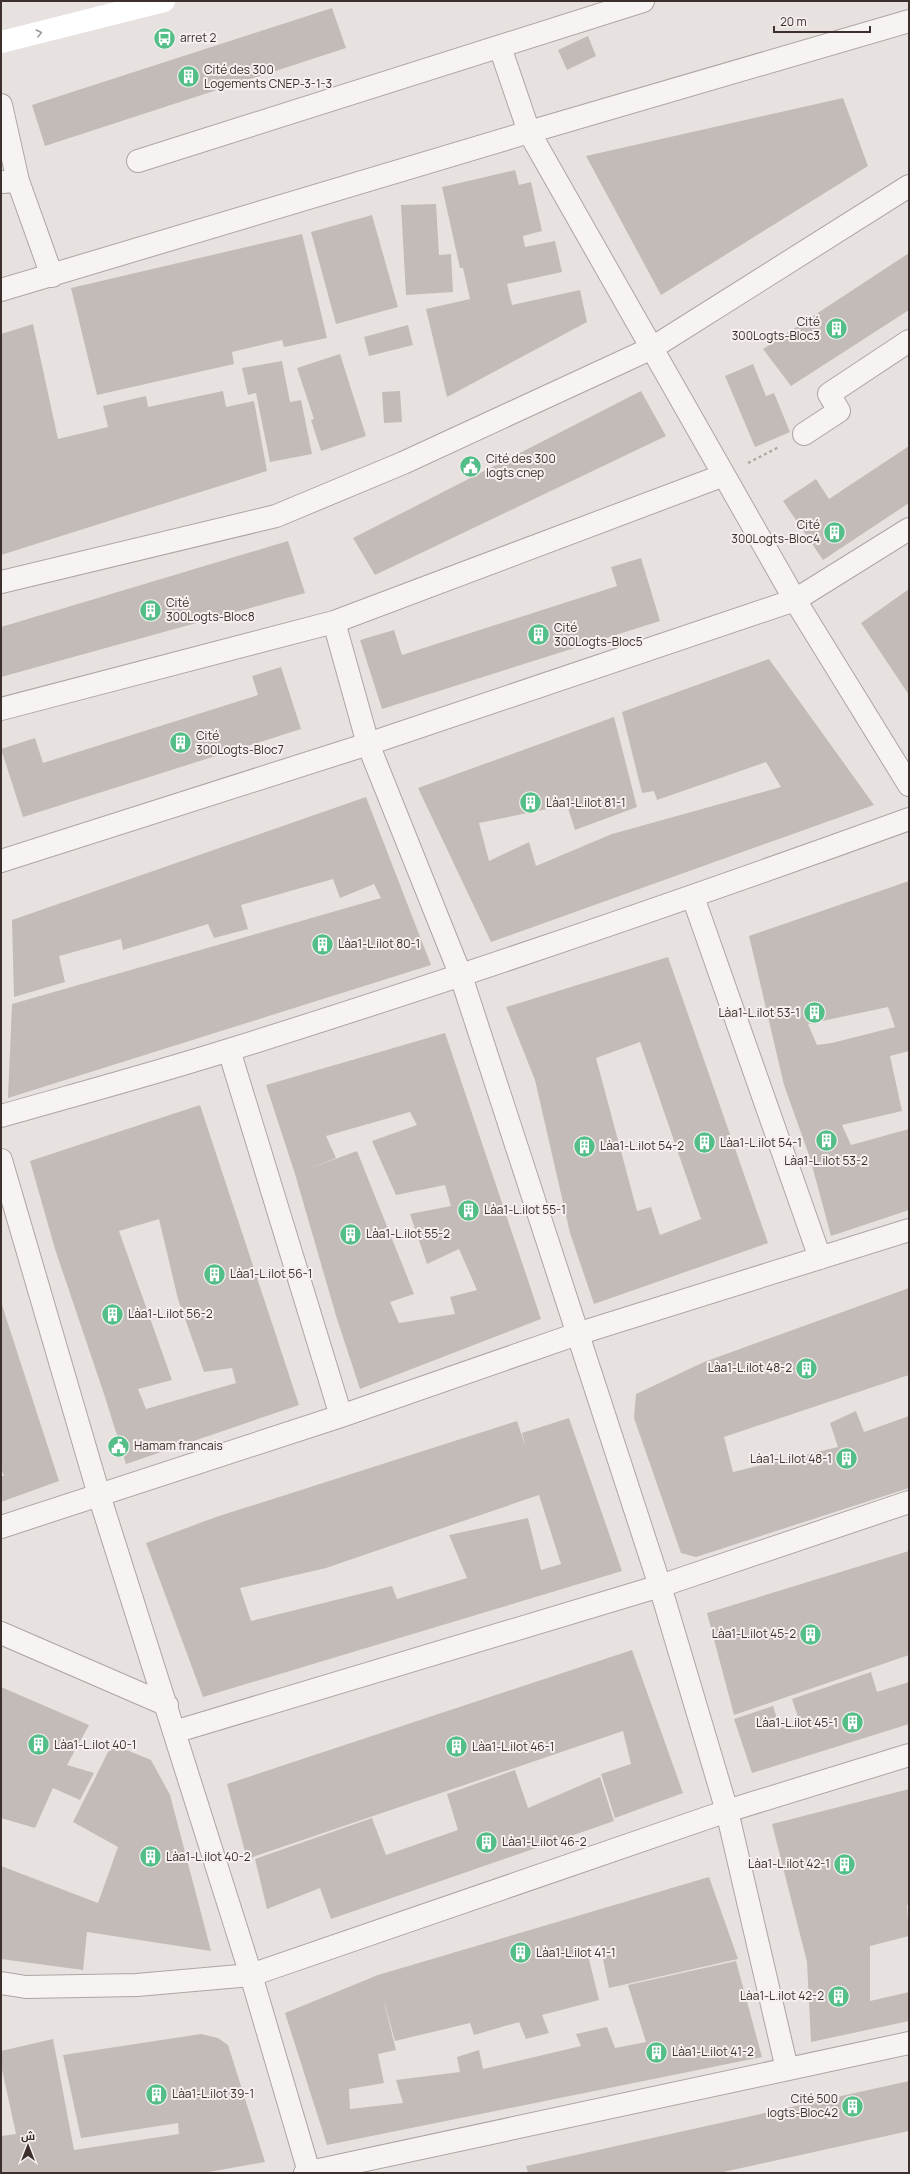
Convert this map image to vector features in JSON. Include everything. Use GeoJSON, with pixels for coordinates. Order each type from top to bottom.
{"type":"FeatureCollection","features":[{"type":"Feature","properties":{"kind":"main road"},"geometry":{"type":"LineString","coordinates":[[1,42],[164,1]]}},
{"type":"Feature","properties":{"kind":"street"},"geometry":{"type":"LineString","coordinates":[[138,161],[643,1]]}},
{"type":"Feature","properties":{"kind":"street"},"geometry":{"type":"LineString","coordinates":[[1,290],[52,276],[528,132],[909,21]]}},
{"type":"Feature","properties":{"kind":"street"},"geometry":{"type":"LineString","coordinates":[[500,47],[528,132],[795,600],[909,785]]}},
{"type":"Feature","properties":{"kind":"street"},"geometry":{"type":"LineString","coordinates":[[1,105],[9,181],[52,276]]}},
{"type":"Feature","properties":{"kind":"street"},"geometry":{"type":"LineString","coordinates":[[1,582],[276,516],[403,463],[652,348],[909,186]]}},
{"type":"Feature","properties":{"kind":"street"},"geometry":{"type":"LineString","coordinates":[[804,434],[839,411],[829,394],[909,341]]}},
{"type":"Feature","properties":{"kind":"street"},"geometry":{"type":"LineString","coordinates":[[1,709],[334,622],[724,475]]}},
{"type":"Feature","properties":{"kind":"street"},"geometry":{"type":"LineString","coordinates":[[1,861],[368,744],[795,600],[909,529]]}},
{"type":"Feature","properties":{"kind":"street"},"geometry":{"type":"LineString","coordinates":[[334,622],[368,744],[461,976],[660,1586],[727,1811],[787,2069]]}},
{"type":"Feature","properties":{"kind":"street"},"geometry":{"type":"LineString","coordinates":[[1,1116],[229,1050],[461,976],[693,896],[909,819]]}},
{"type":"Feature","properties":{"kind":"street"},"geometry":{"type":"LineString","coordinates":[[693,896],[820,1258]]}},
{"type":"Feature","properties":{"kind":"street"},"geometry":{"type":"LineString","coordinates":[[229,1050],[341,1416]]}},
{"type":"Feature","properties":{"kind":"street"},"geometry":{"type":"LineString","coordinates":[[1,1160],[99,1495],[167,1705],[174,1732],[251,1975],[307,2173],[909,2043]]}},
{"type":"Feature","properties":{"kind":"street"},"geometry":{"type":"LineString","coordinates":[[1,1527],[341,1416],[577,1334],[909,1230]]}},
{"type":"Feature","properties":{"kind":"street"},"geometry":{"type":"LineString","coordinates":[[174,1732],[660,1586],[909,1502]]}},
{"type":"Feature","properties":{"kind":"street"},"geometry":{"type":"LineString","coordinates":[[1,1632],[167,1705]]}},
{"type":"Feature","properties":{"kind":"street"},"geometry":{"type":"LineString","coordinates":[[1,1983],[26,1987],[137,1985],[251,1975],[727,1811],[909,1754]]}},
{"type":"Feature","properties":{"kind":"path"},"geometry":{"type":"LineString","coordinates":[[724,475],[804,434]]}},
{"type":"Feature","properties":{"kind":"building","name":"Cité des 300 Logements CNEP-3-1-3"},"geometry":{"type":"Polygon","coordinates":[[[332,8],[346,48],[45,146],[32,105],[332,8]]]}},
{"type":"Feature","properties":{"kind":"building"},"geometry":{"type":"Polygon","coordinates":[[[588,36],[596,56],[567,70],[558,50],[588,36]]]}},
{"type":"Feature","properties":{"kind":"building"},"geometry":{"type":"Polygon","coordinates":[[[843,98],[868,166],[661,295],[586,156],[843,98]]]}},
{"type":"Feature","properties":{"kind":"building"},"geometry":{"type":"Polygon","coordinates":[[[515,170],[519,185],[531,182],[542,231],[523,236],[525,247],[555,241],[562,272],[507,284],[512,305],[580,290],[587,322],[447,397],[426,309],[470,299],[463,268],[460,268],[442,187],[515,170]]]}},
{"type":"Feature","properties":{"kind":"building"},"geometry":{"type":"Polygon","coordinates":[[[436,204],[439,255],[451,254],[453,292],[406,295],[401,205],[436,204]]]}},
{"type":"Feature","properties":{"kind":"building"},"geometry":{"type":"Polygon","coordinates":[[[372,215],[398,307],[336,324],[311,232],[372,215]]]}},
{"type":"Feature","properties":{"kind":"building"},"geometry":{"type":"Polygon","coordinates":[[[302,234],[327,338],[284,347],[282,340],[232,352],[234,364],[97,395],[71,288],[302,234]]]}},
{"type":"Feature","properties":{"kind":"building","name":"Cité 300Logts-Bloc3"},"geometry":{"type":"Polygon","coordinates":[[[909,253],[909,310],[791,386],[763,349],[909,253]]]}},
{"type":"Feature","properties":{"kind":"building"},"geometry":{"type":"Polygon","coordinates":[[[33,324],[58,439],[108,427],[103,406],[146,396],[148,407],[223,391],[226,407],[254,401],[267,471],[1,555],[1,334],[33,324]]]}},
{"type":"Feature","properties":{"kind":"building"},"geometry":{"type":"Polygon","coordinates":[[[408,325],[413,345],[369,356],[364,337],[408,325]]]}},
{"type":"Feature","properties":{"kind":"building"},"geometry":{"type":"Polygon","coordinates":[[[340,354],[366,436],[321,451],[311,420],[314,419],[297,368],[340,354]]]}},
{"type":"Feature","properties":{"kind":"building"},"geometry":{"type":"Polygon","coordinates":[[[282,361],[290,402],[301,400],[312,454],[270,462],[256,393],[248,395],[242,368],[282,361]]]}},
{"type":"Feature","properties":{"kind":"building"},"geometry":{"type":"Polygon","coordinates":[[[753,364],[766,396],[774,393],[790,432],[755,447],[725,376],[753,364]]]}},
{"type":"Feature","properties":{"kind":"building"},"geometry":{"type":"Polygon","coordinates":[[[400,391],[402,422],[384,423],[382,392],[400,391]]]}},
{"type":"Feature","properties":{"kind":"building"},"geometry":{"type":"Polygon","coordinates":[[[641,391],[666,436],[375,575],[353,538],[641,391]]]}},
{"type":"Feature","properties":{"kind":"building","name":"Cité 300Logts-Bloc4"},"geometry":{"type":"Polygon","coordinates":[[[909,446],[909,503],[823,560],[783,501],[816,479],[829,499],[909,446]]]}},
{"type":"Feature","properties":{"kind":"building","name":"Cité 300Logts-Bloc8"},"geometry":{"type":"Polygon","coordinates":[[[288,541],[305,593],[1,677],[1,627],[288,541]]]}},
{"type":"Feature","properties":{"kind":"building","name":"Cité 300Logts-Bloc5"},"geometry":{"type":"Polygon","coordinates":[[[641,558],[660,621],[382,709],[360,640],[394,630],[402,655],[617,586],[611,567],[641,558]]]}},
{"type":"Feature","properties":{"kind":"building"},"geometry":{"type":"Polygon","coordinates":[[[909,589],[909,695],[861,623],[909,589]]]}},
{"type":"Feature","properties":{"kind":"building","name":"Làa1-L.ilot 81-1"},"geometry":{"type":"Polygon","coordinates":[[[769,659],[874,805],[491,942],[418,788],[614,717],[637,807],[575,830],[567,805],[479,823],[489,861],[529,842],[536,866],[612,834],[781,787],[766,762],[657,800],[654,791],[642,793],[622,712],[769,659]]]}},
{"type":"Feature","properties":{"kind":"building","name":"Cité 300Logts-Bloc7"},"geometry":{"type":"Polygon","coordinates":[[[281,667],[301,729],[23,817],[1,749],[35,738],[43,763],[258,695],[252,676],[281,667]]]}},
{"type":"Feature","properties":{"kind":"building","name":"Làa1-L.ilot 80-1"},"geometry":{"type":"Polygon","coordinates":[[[366,797],[431,965],[8,1098],[12,1004],[381,898],[374,884],[340,898],[333,879],[241,905],[248,929],[214,938],[208,924],[123,950],[121,939],[59,956],[65,982],[14,997],[12,920],[366,797]]]}},
{"type":"Feature","properties":{"kind":"building","name":"Làa1-L.ilot 53-1"},"geometry":{"type":"Polygon","coordinates":[[[909,881],[909,1051],[890,1056],[902,1111],[842,1125],[851,1145],[909,1129],[909,1210],[831,1236],[810,1158],[784,1085],[749,936],[909,881]],[[888,1007],[808,1024],[817,1045],[832,1043],[895,1027],[888,1007]]]}},
{"type":"Feature","properties":{"kind":"building","name":"Làa1-L.ilot 54-1"},"geometry":{"type":"Polygon","coordinates":[[[668,957],[768,1243],[594,1304],[570,1233],[535,1080],[506,1007],[668,957]],[[640,1042],[596,1058],[637,1211],[651,1207],[660,1235],[701,1219],[640,1042]]]}},
{"type":"Feature","properties":{"kind":"building","name":"Làa1-L.ilot 55-1"},"geometry":{"type":"Polygon","coordinates":[[[445,1033],[541,1319],[360,1389],[337,1319],[295,1174],[266,1085],[445,1033]],[[410,1112],[326,1136],[336,1158],[308,1169],[357,1151],[414,1294],[390,1302],[399,1323],[455,1314],[450,1297],[477,1290],[459,1249],[427,1264],[410,1214],[451,1206],[445,1185],[396,1195],[372,1141],[417,1125],[410,1112]]]}},
{"type":"Feature","properties":{"kind":"building","name":"Làa1-L.ilot 56-1"},"geometry":{"type":"Polygon","coordinates":[[[200,1105],[299,1405],[126,1464],[55,1249],[30,1161],[200,1105]],[[159,1219],[119,1231],[172,1380],[138,1389],[146,1409],[236,1383],[232,1368],[204,1372],[178,1299],[159,1219]]]}},
{"type":"Feature","properties":{"kind":"building","name":"Làa1-L.ilot 48-1"},"geometry":{"type":"Polygon","coordinates":[[[909,1288],[909,1375],[724,1437],[733,1472],[838,1447],[830,1423],[856,1411],[864,1432],[909,1416],[909,1488],[696,1557],[681,1553],[634,1418],[636,1394],[704,1362],[909,1288]]]}},
{"type":"Feature","properties":{"kind":"building"},"geometry":{"type":"Polygon","coordinates":[[[1,1302],[59,1481],[1,1502],[1,1476],[4,1476],[1,1468],[1,1302]]]}},
{"type":"Feature","properties":{"kind":"building"},"geometry":{"type":"Polygon","coordinates":[[[569,1418],[622,1571],[203,1697],[146,1543],[216,1517],[517,1421],[526,1448],[522,1433],[569,1418]],[[539,1495],[326,1568],[240,1588],[251,1621],[392,1586],[397,1599],[467,1578],[449,1535],[528,1518],[541,1570],[561,1564],[539,1495]]]}},
{"type":"Feature","properties":{"kind":"building","name":"Làa1-L.ilot 45-2"},"geometry":{"type":"Polygon","coordinates":[[[909,1551],[909,1655],[734,1715],[707,1613],[909,1551]]]}},
{"type":"Feature","properties":{"kind":"building","name":"Làa1-L.ilot 46-1"},"geometry":{"type":"Polygon","coordinates":[[[632,1650],[683,1793],[615,1818],[601,1774],[631,1764],[623,1731],[247,1859],[227,1784],[632,1650]]]}},
{"type":"Feature","properties":{"kind":"building","name":"Làa1-L.ilot 45-1"},"geometry":{"type":"Polygon","coordinates":[[[871,1672],[877,1692],[909,1682],[909,1724],[752,1773],[734,1719],[773,1706],[780,1728],[800,1723],[792,1699],[871,1672]]]}},
{"type":"Feature","properties":{"kind":"building","name":"Làa1-L.ilot 40-1"},"geometry":{"type":"Polygon","coordinates":[[[1,1687],[89,1725],[67,1765],[94,1773],[80,1800],[53,1788],[35,1828],[1,1818],[1,1687]]]}},
{"type":"Feature","properties":{"kind":"building","name":"Làa1-L.ilot 40-2"},"geometry":{"type":"Polygon","coordinates":[[[112,1744],[151,1760],[170,1795],[211,1951],[87,1932],[83,1970],[1,1959],[1,1866],[98,1903],[118,1847],[73,1822],[112,1744]]]}},
{"type":"Feature","properties":{"kind":"building","name":"Làa1-L.ilot 46-2"},"geometry":{"type":"Polygon","coordinates":[[[515,1770],[528,1808],[600,1777],[614,1821],[331,1919],[320,1888],[267,1909],[255,1859],[372,1818],[386,1855],[458,1830],[447,1794],[515,1770]]]}},
{"type":"Feature","properties":{"kind":"building","name":"Làa1-L.ilot 42-1"},"geometry":{"type":"Polygon","coordinates":[[[909,1789],[909,1905],[907,1905],[909,1936],[870,1946],[870,2001],[909,1992],[909,2021],[811,2042],[807,1962],[772,1824],[909,1789]]]}},
{"type":"Feature","properties":{"kind":"building"},"geometry":{"type":"Polygon","coordinates":[[[709,1877],[738,1959],[609,1988],[600,1945],[586,1947],[599,2000],[542,2015],[549,2033],[526,2039],[519,2022],[474,2035],[470,2023],[395,2041],[382,1994],[396,2050],[378,2054],[384,2083],[349,2089],[350,2109],[403,2103],[396,2080],[460,2072],[457,2057],[479,2050],[483,2069],[581,2046],[576,2034],[607,2027],[615,2048],[646,2042],[628,1985],[736,1961],[762,2057],[327,2145],[285,2013],[378,1975],[709,1877]]]}},
{"type":"Feature","properties":{"kind":"building","name":"Làa1-L.ilot 39-1"},"geometry":{"type":"Polygon","coordinates":[[[201,2034],[218,2038],[228,2045],[265,2162],[203,2173],[1,2173],[1,2136],[16,2134],[1,2065],[1,2051],[53,2039],[74,2150],[179,2134],[178,2123],[81,2138],[63,2055],[201,2034]]]}},
{"type":"Feature","properties":{"kind":"building","name":"Cité 500 logts-Bloc42"},"geometry":{"type":"Polygon","coordinates":[[[909,2081],[909,2131],[719,2173],[528,2173],[526,2166],[909,2081]]]}},
{"type":"Feature","properties":{"kind":"place","name":"arret 2"},"geometry":{"type":"Point","coordinates":[165,38]}},
{"type":"Feature","properties":{"kind":"place","name":"Cité des 300 Logements CNEP-3-1-3"},"geometry":{"type":"Point","coordinates":[189,77]}},
{"type":"Feature","properties":{"kind":"place","name":"Cité 300Logts-Bloc3"},"geometry":{"type":"Point","coordinates":[836,329]}},
{"type":"Feature","properties":{"kind":"place","name":"Cité des 300 logts cnep"},"geometry":{"type":"Point","coordinates":[471,466]}},
{"type":"Feature","properties":{"kind":"place","name":"Cité 300Logts-Bloc4"},"geometry":{"type":"Point","coordinates":[835,532]}},
{"type":"Feature","properties":{"kind":"place","name":"Cité 300Logts-Bloc8"},"geometry":{"type":"Point","coordinates":[151,610]}},
{"type":"Feature","properties":{"kind":"place","name":"Cité 300Logts-Bloc5"},"geometry":{"type":"Point","coordinates":[539,635]}},
{"type":"Feature","properties":{"kind":"place","name":"Cité 300Logts-Bloc7"},"geometry":{"type":"Point","coordinates":[180,743]}},
{"type":"Feature","properties":{"kind":"place","name":"Làa1-L.ilot 81-1"},"geometry":{"type":"Point","coordinates":[530,803]}},
{"type":"Feature","properties":{"kind":"place","name":"Làa1-L.ilot 80-1"},"geometry":{"type":"Point","coordinates":[322,944]}},
{"type":"Feature","properties":{"kind":"place","name":"Làa1-L.ilot 53-1"},"geometry":{"type":"Point","coordinates":[815,1013]}},
{"type":"Feature","properties":{"kind":"place","name":"Làa1-L.ilot 53-2"},"geometry":{"type":"Point","coordinates":[826,1140]}},
{"type":"Feature","properties":{"kind":"place","name":"Làa1-L.ilot 54-1"},"geometry":{"type":"Point","coordinates":[704,1143]}},
{"type":"Feature","properties":{"kind":"place","name":"Làa1-L.ilot 54-2"},"geometry":{"type":"Point","coordinates":[584,1146]}},
{"type":"Feature","properties":{"kind":"place","name":"Làa1-L.ilot 55-1"},"geometry":{"type":"Point","coordinates":[468,1210]}},
{"type":"Feature","properties":{"kind":"place","name":"Làa1-L.ilot 55-2"},"geometry":{"type":"Point","coordinates":[351,1234]}},
{"type":"Feature","properties":{"kind":"place","name":"Làa1-L.ilot 56-1"},"geometry":{"type":"Point","coordinates":[214,1274]}},
{"type":"Feature","properties":{"kind":"place","name":"Làa1-L.ilot 56-2"},"geometry":{"type":"Point","coordinates":[113,1314]}},
{"type":"Feature","properties":{"kind":"place","name":"Làa1-L.ilot 48-2"},"geometry":{"type":"Point","coordinates":[807,1368]}},
{"type":"Feature","properties":{"kind":"place","name":"Hamam francais"},"geometry":{"type":"Point","coordinates":[118,1446]}},
{"type":"Feature","properties":{"kind":"place","name":"Làa1-L.ilot 48-1"},"geometry":{"type":"Point","coordinates":[847,1459]}},
{"type":"Feature","properties":{"kind":"place","name":"Làa1-L.ilot 45-2"},"geometry":{"type":"Point","coordinates":[811,1634]}},
{"type":"Feature","properties":{"kind":"place","name":"Làa1-L.ilot 45-1"},"geometry":{"type":"Point","coordinates":[853,1723]}},
{"type":"Feature","properties":{"kind":"place","name":"Làa1-L.ilot 40-1"},"geometry":{"type":"Point","coordinates":[39,1745]}},
{"type":"Feature","properties":{"kind":"place","name":"Làa1-L.ilot 46-1"},"geometry":{"type":"Point","coordinates":[456,1747]}},
{"type":"Feature","properties":{"kind":"place","name":"Làa1-L.ilot 46-2"},"geometry":{"type":"Point","coordinates":[487,1842]}},
{"type":"Feature","properties":{"kind":"place","name":"Làa1-L.ilot 40-2"},"geometry":{"type":"Point","coordinates":[150,1857]}},
{"type":"Feature","properties":{"kind":"place","name":"Làa1-L.ilot 42-1"},"geometry":{"type":"Point","coordinates":[845,1864]}},
{"type":"Feature","properties":{"kind":"place","name":"Làa1-L.ilot 41-1"},"geometry":{"type":"Point","coordinates":[520,1953]}},
{"type":"Feature","properties":{"kind":"place","name":"Làa1-L.ilot 42-2"},"geometry":{"type":"Point","coordinates":[839,1996]}},
{"type":"Feature","properties":{"kind":"place","name":"Làa1-L.ilot 41-2"},"geometry":{"type":"Point","coordinates":[657,2052]}},
{"type":"Feature","properties":{"kind":"place","name":"Làa1-L.ilot 39-1"},"geometry":{"type":"Point","coordinates":[157,2094]}},
{"type":"Feature","properties":{"kind":"place","name":"Cité 500 logts-Bloc42"},"geometry":{"type":"Point","coordinates":[853,2106]}}]}
